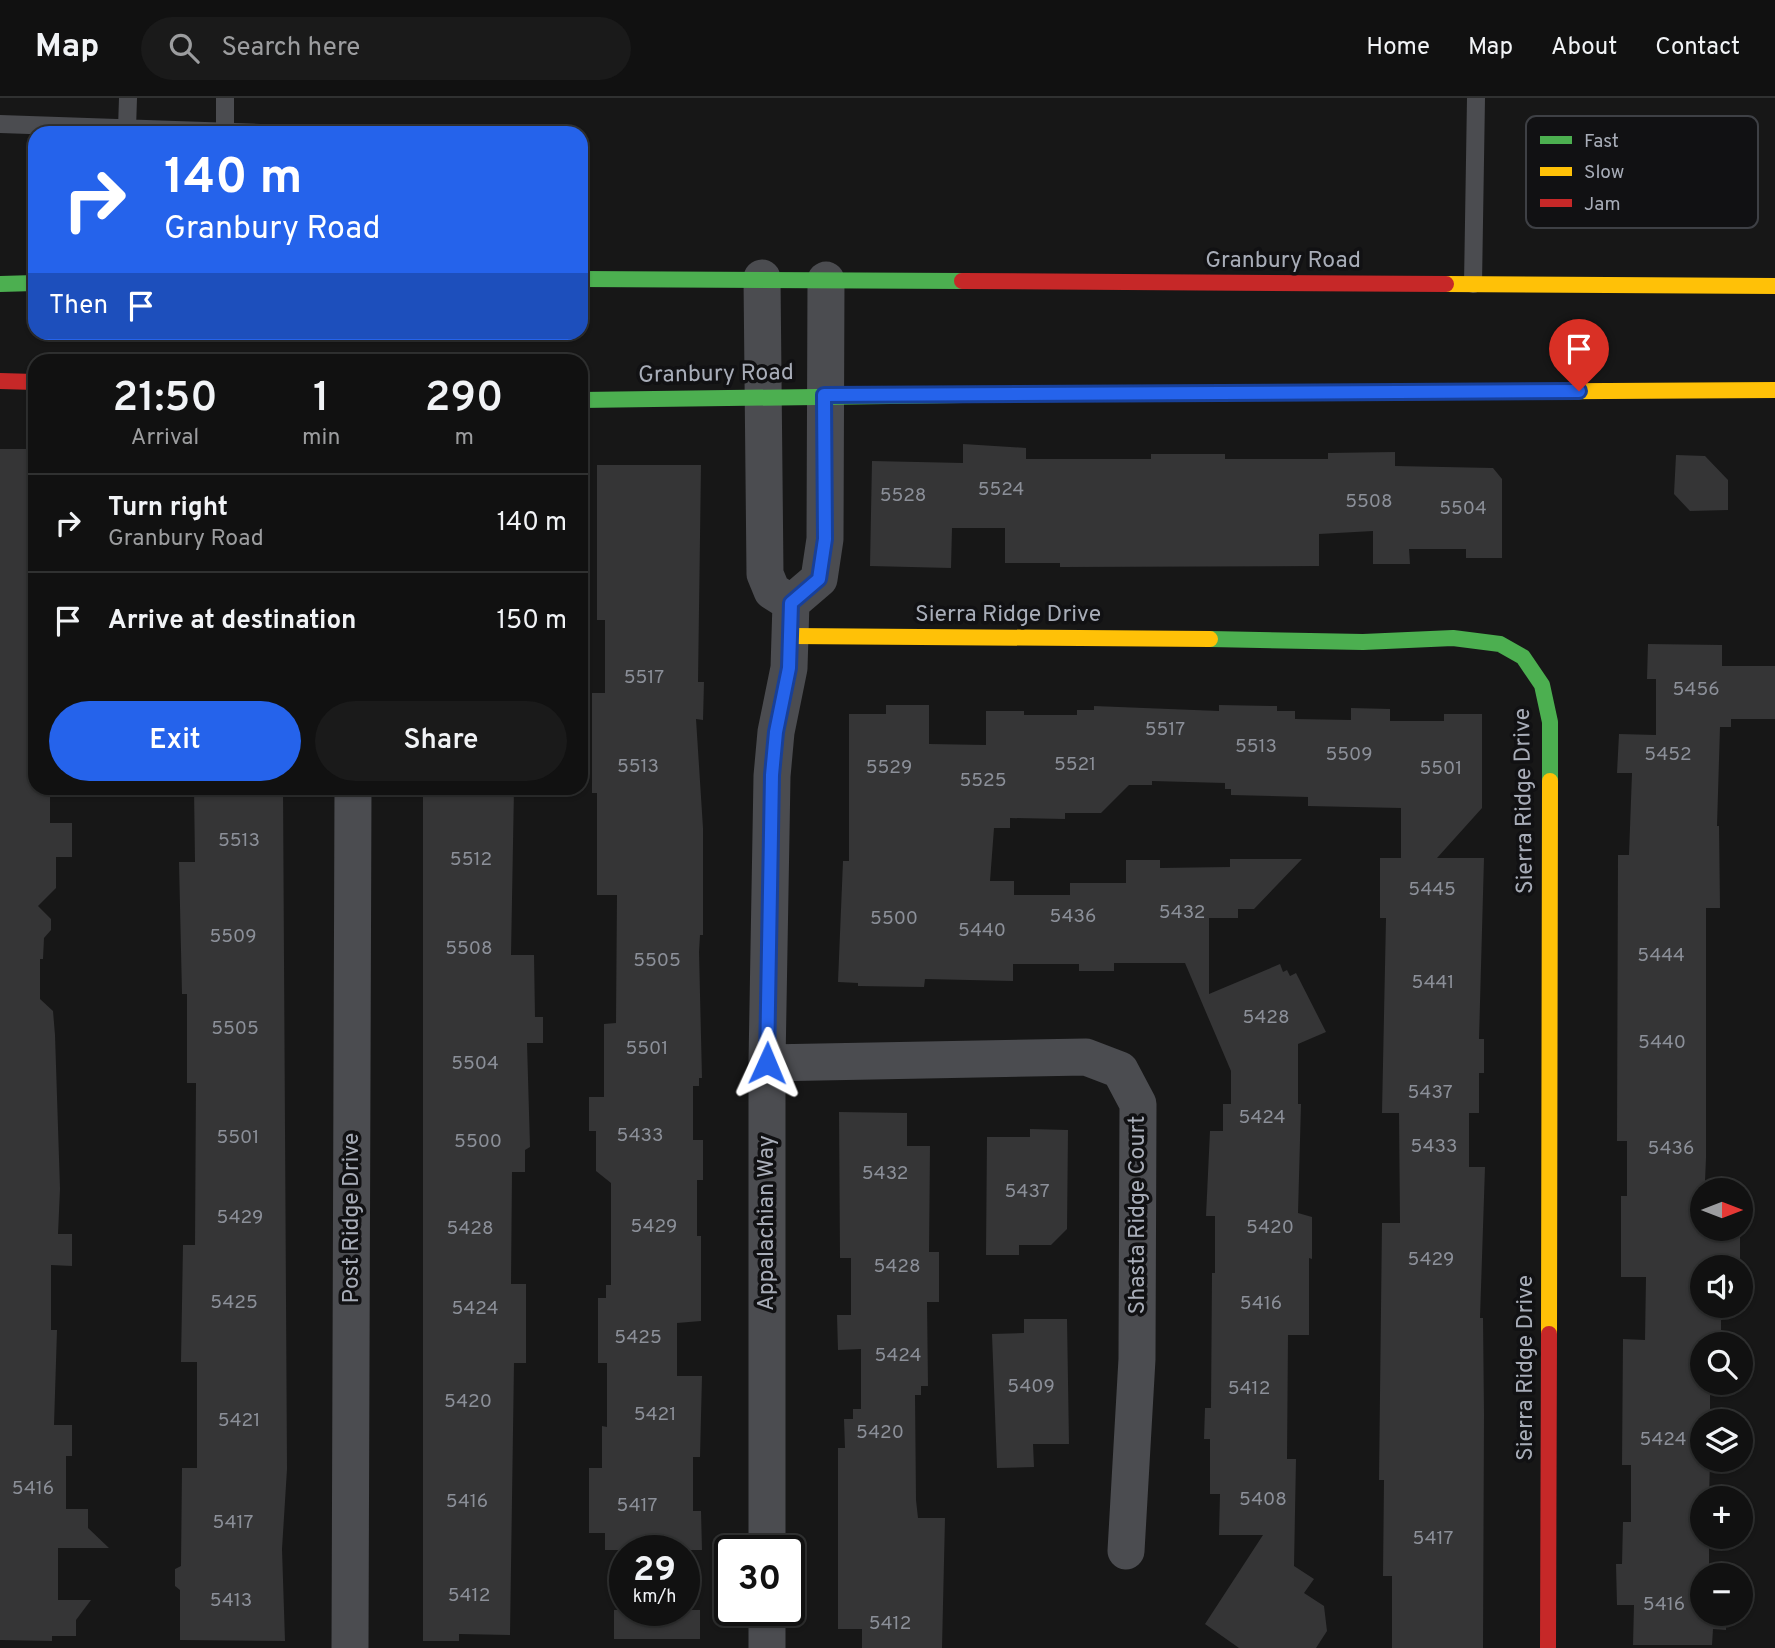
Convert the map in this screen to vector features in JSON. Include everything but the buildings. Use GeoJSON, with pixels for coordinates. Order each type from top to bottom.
{"type":"FeatureCollection","features":[{"type":"Feature","properties":{"kind":"main road","name":"Granbury Road"},"geometry":{"type":"LineString","coordinates":[[588,279],[1775,286]]}},
{"type":"Feature","properties":{"kind":"main road"},"geometry":{"type":"LineString","coordinates":[[0,284],[28,283]]}},
{"type":"Feature","properties":{"kind":"main road"},"geometry":{"type":"LineString","coordinates":[[0,381],[28,382]]}},
{"type":"Feature","properties":{"kind":"main road","name":"Granbury Road"},"geometry":{"type":"LineString","coordinates":[[588,400],[762,400],[824,395],[1775,390]]}},
{"type":"Feature","properties":{"kind":"main road","name":"Sierra Ridge Drive"},"geometry":{"type":"LineString","coordinates":[[791,620],[1187,638],[1369,642],[1452,639],[1496,642],[1521,653],[1535,667],[1545,688],[1550,722],[1548,1648]]}},
{"type":"Feature","properties":{"kind":"street"},"geometry":{"type":"LineString","coordinates":[[762,278],[765,574],[772,591],[791,620],[819,579],[825,539],[826,280]]}},
{"type":"Feature","properties":{"kind":"street","name":"Appalachian Way"},"geometry":{"type":"LineString","coordinates":[[767,1535],[767,1063],[772,775],[776,732],[789,668],[791,620]]}},
{"type":"Feature","properties":{"kind":"street","name":"Post Ridge Drive"},"geometry":{"type":"LineString","coordinates":[[350,1648],[353,795]]}},
{"type":"Feature","properties":{"kind":"street","name":"Shasta Ridge Court"},"geometry":{"type":"LineString","coordinates":[[767,1063],[1086,1057],[1120,1070],[1138,1104],[1137,1359],[1126,1551]]}},
{"type":"Feature","properties":{"kind":"street"},"geometry":{"type":"LineString","coordinates":[[767,1626],[767,1648]]}},
{"type":"Feature","properties":{"kind":"lane"},"geometry":{"type":"LineString","coordinates":[[127,126],[128,98]]}},
{"type":"Feature","properties":{"kind":"lane"},"geometry":{"type":"LineString","coordinates":[[225,98],[225,126]]}},
{"type":"Feature","properties":{"kind":"lane"},"geometry":{"type":"LineString","coordinates":[[1473,284],[1476,98]]}},
{"type":"Feature","properties":{"kind":"lane"},"geometry":{"type":"LineString","coordinates":[[0,124],[64,126]]}},
{"type":"Feature","properties":{"kind":"traffic: fast"},"geometry":{"type":"LineString","coordinates":[[588,279],[962,281]]}},
{"type":"Feature","properties":{"kind":"traffic: fast"},"geometry":{"type":"LineString","coordinates":[[0,284],[28,283]]}},
{"type":"Feature","properties":{"kind":"traffic: fast"},"geometry":{"type":"LineString","coordinates":[[588,400],[1042,394]]}},
{"type":"Feature","properties":{"kind":"traffic: fast"},"geometry":{"type":"LineString","coordinates":[[1210,639],[1363,642],[1453,638],[1500,644],[1523,657],[1542,685],[1550,722],[1550,781]]}},
{"type":"Feature","properties":{"kind":"traffic: slow"},"geometry":{"type":"LineString","coordinates":[[1446,284],[1775,286]]}},
{"type":"Feature","properties":{"kind":"traffic: slow"},"geometry":{"type":"LineString","coordinates":[[1449,392],[1775,390]]}},
{"type":"Feature","properties":{"kind":"traffic: slow"},"geometry":{"type":"LineString","coordinates":[[791,636],[1210,639]]}},
{"type":"Feature","properties":{"kind":"traffic: slow"},"geometry":{"type":"LineString","coordinates":[[1549,1334],[1550,781]]}},
{"type":"Feature","properties":{"kind":"traffic: jam"},"geometry":{"type":"LineString","coordinates":[[962,281],[1446,284]]}},
{"type":"Feature","properties":{"kind":"traffic: jam"},"geometry":{"type":"LineString","coordinates":[[0,381],[28,382]]}},
{"type":"Feature","properties":{"kind":"traffic: jam"},"geometry":{"type":"LineString","coordinates":[[1042,394],[1449,392]]}},
{"type":"Feature","properties":{"kind":"traffic: jam"},"geometry":{"type":"LineString","coordinates":[[1548,1648],[1549,1334]]}},
{"type":"Feature","properties":{"kind":"route"},"geometry":{"type":"LineString","coordinates":[[767,1063],[772,775],[776,732],[789,668],[791,603],[819,579],[825,539],[824,395],[1579,391]]}}]}
